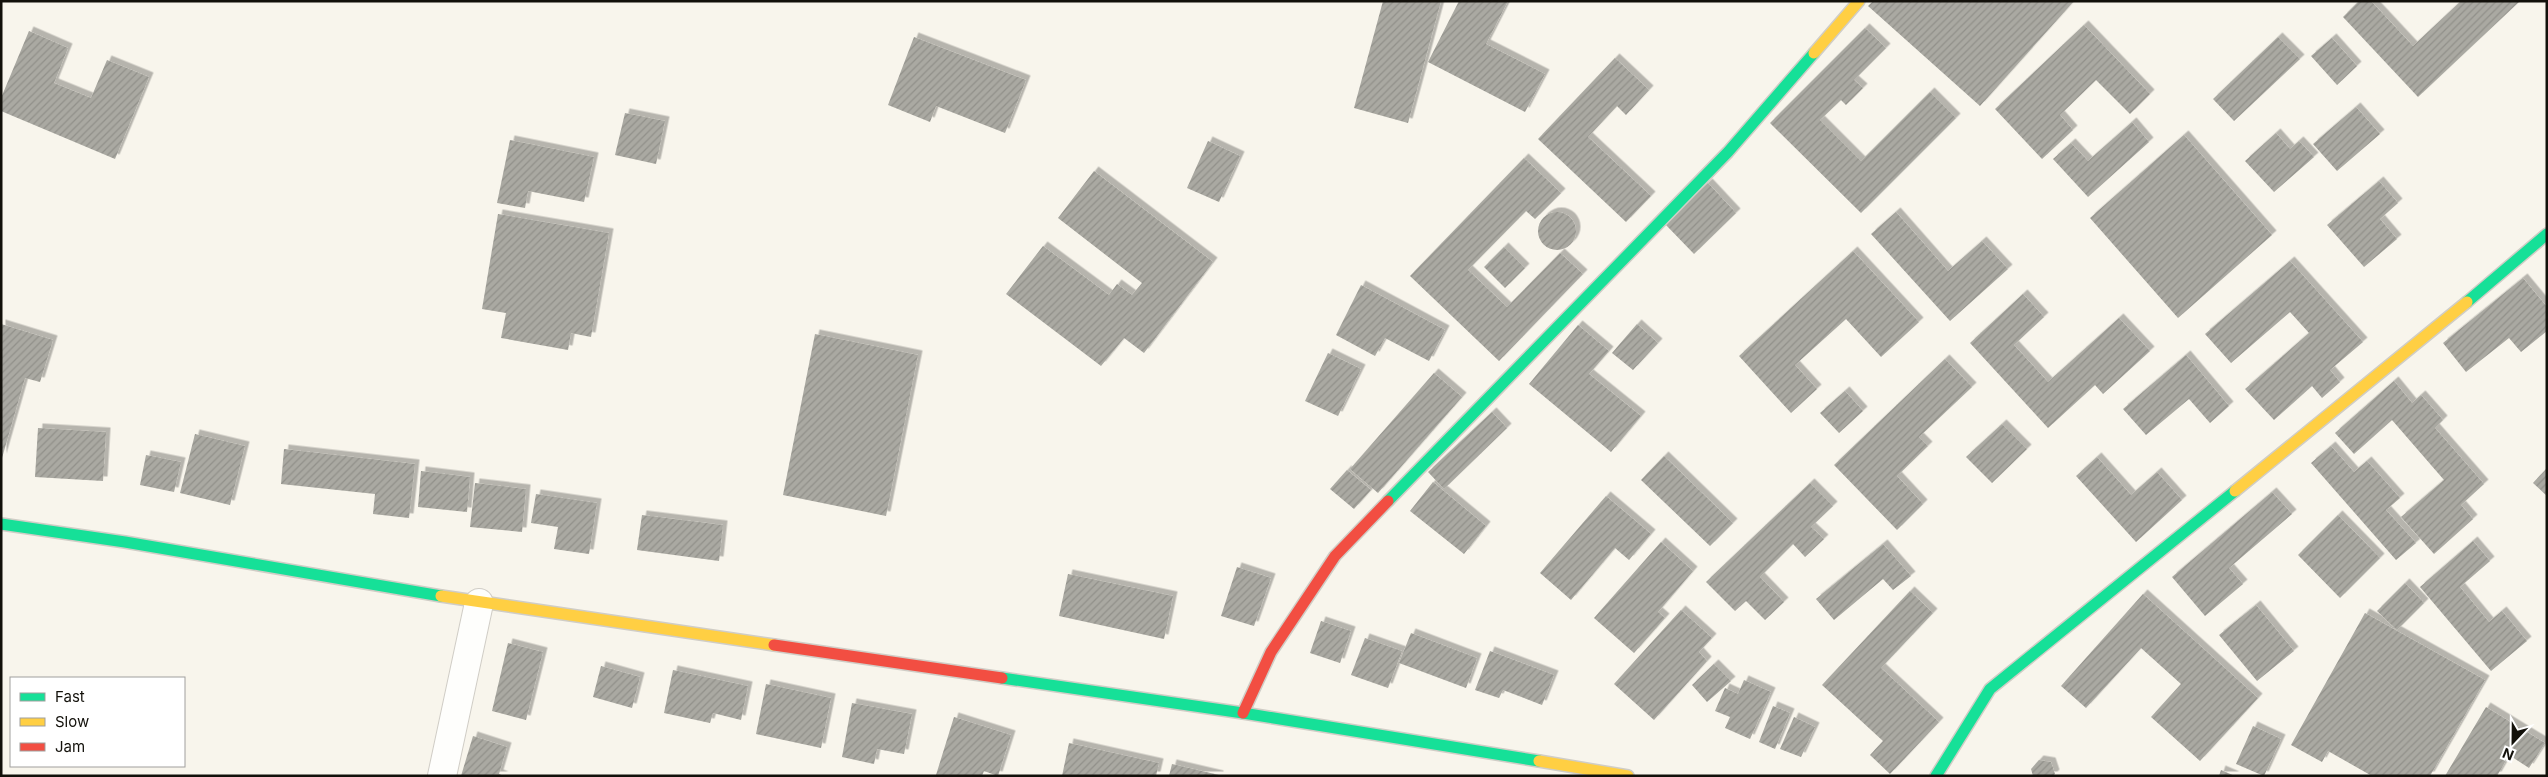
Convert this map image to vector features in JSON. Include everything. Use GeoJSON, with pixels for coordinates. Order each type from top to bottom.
{"type":"FeatureCollection","features":[{"type":"Feature","properties":{"kind":"street"},"geometry":{"type":"LineString","coordinates":[[1243,713],[1271,652],[1335,556],[1728,152],[1859,1]]}},
{"type":"Feature","properties":{"kind":"street"},"geometry":{"type":"LineString","coordinates":[[1936,776],[1990,689],[2398,360],[2547,234]]}},
{"type":"Feature","properties":{"kind":"street"},"geometry":{"type":"LineString","coordinates":[[1,524],[125,542],[479,602],[1243,713],[1628,776]]}},
{"type":"Feature","properties":{"kind":"street"},"geometry":{"type":"LineString","coordinates":[[442,776],[479,602]]}},
{"type":"Feature","properties":{"kind":"building"},"geometry":{"type":"Polygon","coordinates":[[[1383,1],[1441,1],[1408,123],[1354,108],[1383,1]]]}},
{"type":"Feature","properties":{"kind":"building"},"geometry":{"type":"Polygon","coordinates":[[[1459,1],[1508,1],[1486,44],[1545,74],[1525,112],[1428,62],[1459,1]]]}},
{"type":"Feature","properties":{"kind":"building"},"geometry":{"type":"Polygon","coordinates":[[[1873,1],[2074,1],[1980,106],[1868,6],[1873,1]]]}},
{"type":"Feature","properties":{"kind":"building"},"geometry":{"type":"Polygon","coordinates":[[[2359,1],[2371,1],[2413,46],[2461,1],[2520,1],[2418,97],[2343,17],[2359,1]]]}},
{"type":"Feature","properties":{"kind":"building"},"geometry":{"type":"Polygon","coordinates":[[[2084,25],[2150,94],[2130,114],[2096,80],[2060,115],[2073,130],[2042,159],[1995,109],[2084,25]]]}},
{"type":"Feature","properties":{"kind":"building"},"geometry":{"type":"Polygon","coordinates":[[[1865,28],[1886,48],[1854,80],[1863,88],[1846,105],[1841,100],[1820,120],[1861,161],[1930,92],[1956,118],[1861,213],[1770,123],[1865,28]]]}},
{"type":"Feature","properties":{"kind":"building"},"geometry":{"type":"Polygon","coordinates":[[[29,31],[68,48],[54,83],[91,98],[107,60],[149,77],[115,159],[1,111],[1,98],[29,31]]]}},
{"type":"Feature","properties":{"kind":"building"},"geometry":{"type":"Polygon","coordinates":[[[914,37],[1026,80],[1005,133],[936,106],[930,122],[888,105],[914,37]]]}},
{"type":"Feature","properties":{"kind":"building"},"geometry":{"type":"Polygon","coordinates":[[[2278,37],[2300,59],[2234,121],[2213,99],[2278,37]]]}},
{"type":"Feature","properties":{"kind":"building"},"geometry":{"type":"Polygon","coordinates":[[[2332,38],[2357,66],[2337,85],[2311,56],[2332,38]]]}},
{"type":"Feature","properties":{"kind":"building"},"geometry":{"type":"Polygon","coordinates":[[[1615,58],[1649,90],[1626,115],[1617,106],[1588,137],[1651,196],[1626,222],[1538,139],[1615,58]]]}},
{"type":"Feature","properties":{"kind":"building"},"geometry":{"type":"Polygon","coordinates":[[[2356,107],[2380,134],[2337,171],[2313,144],[2356,107]]]}},
{"type":"Feature","properties":{"kind":"building"},"geometry":{"type":"Polygon","coordinates":[[[625,113],[665,121],[656,164],[615,155],[625,113]]]}},
{"type":"Feature","properties":{"kind":"building"},"geometry":{"type":"Polygon","coordinates":[[[2132,122],[2149,142],[2088,197],[2053,159],[2071,143],[2088,161],[2132,122]]]}},
{"type":"Feature","properties":{"kind":"building"},"geometry":{"type":"Polygon","coordinates":[[[2276,133],[2290,149],[2299,141],[2314,157],[2274,192],[2245,161],[2276,133]]]}},
{"type":"Feature","properties":{"kind":"building"},"geometry":{"type":"Polygon","coordinates":[[[2184,135],[2272,235],[2178,318],[2090,218],[2184,135]]]}},
{"type":"Feature","properties":{"kind":"building"},"geometry":{"type":"Polygon","coordinates":[[[510,140],[594,157],[584,202],[528,191],[525,208],[497,203],[510,140]]]}},
{"type":"Feature","properties":{"kind":"building"},"geometry":{"type":"Polygon","coordinates":[[[1208,141],[1240,156],[1219,202],[1187,188],[1208,141]]]}},
{"type":"Feature","properties":{"kind":"building"},"geometry":{"type":"Polygon","coordinates":[[[1524,158],[1561,193],[1535,219],[1526,211],[1468,270],[1507,307],[1560,253],[1583,274],[1499,361],[1410,276],[1524,158]]]}},
{"type":"Feature","properties":{"kind":"building"},"geometry":{"type":"Polygon","coordinates":[[[1094,171],[1213,262],[1144,353],[1124,338],[1101,366],[1006,294],[1043,246],[1109,295],[1117,284],[1132,295],[1142,283],[1058,218],[1094,171]]]}},
{"type":"Feature","properties":{"kind":"building"},"geometry":{"type":"Polygon","coordinates":[[[2379,181],[2398,203],[2380,219],[2397,239],[2364,267],[2327,225],[2379,181]]]}},
{"type":"Feature","properties":{"kind":"building"},"geometry":{"type":"Polygon","coordinates":[[[1708,183],[1736,213],[1694,254],[1665,224],[1708,183]]]}},
{"type":"Feature","properties":{"kind":"building"},"geometry":{"type":"Polygon","coordinates":[[[1557,212],[1570,218],[1576,231],[1570,244],[1557,250],[1544,244],[1538,231],[1544,218],[1557,212]]]}},
{"type":"Feature","properties":{"kind":"building"},"geometry":{"type":"Polygon","coordinates":[[[1896,212],[1948,271],[1982,241],[2008,269],[1950,321],[1871,234],[1896,212]]]}},
{"type":"Feature","properties":{"kind":"building"},"geometry":{"type":"Polygon","coordinates":[[[498,214],[609,233],[591,337],[571,333],[568,350],[501,338],[506,313],[482,309],[498,214]]]}},
{"type":"Feature","properties":{"kind":"building"},"geometry":{"type":"Polygon","coordinates":[[[1504,247],[1525,268],[1505,288],[1484,267],[1504,247]]]}},
{"type":"Feature","properties":{"kind":"building"},"geometry":{"type":"Polygon","coordinates":[[[1853,251],[1919,322],[1881,357],[1846,319],[1795,365],[1817,389],[1791,413],[1739,356],[1853,251]]]}},
{"type":"Feature","properties":{"kind":"building"},"geometry":{"type":"Polygon","coordinates":[[[2290,261],[2363,342],[2330,370],[2340,382],[2322,398],[2312,386],[2274,420],[2245,389],[2309,333],[2290,312],[2231,363],[2205,334],[2290,261]]]}},
{"type":"Feature","properties":{"kind":"building"},"geometry":{"type":"Polygon","coordinates":[[[2523,278],[2547,307],[2547,331],[2521,352],[2509,338],[2466,372],[2443,343],[2523,278]]]}},
{"type":"Feature","properties":{"kind":"building"},"geometry":{"type":"Polygon","coordinates":[[[1361,285],[1445,330],[1429,361],[1385,338],[1375,356],[1336,335],[1361,285]]]}},
{"type":"Feature","properties":{"kind":"building"},"geometry":{"type":"Polygon","coordinates":[[[2023,294],[2044,317],[2014,345],[2048,382],[2119,318],[2150,351],[2103,394],[2095,385],[2048,428],[1970,343],[2023,294]]]}},
{"type":"Feature","properties":{"kind":"building"},"geometry":{"type":"Polygon","coordinates":[[[1,324],[53,340],[40,382],[25,378],[2,458],[1,324]]]}},
{"type":"Feature","properties":{"kind":"building"},"geometry":{"type":"Polygon","coordinates":[[[1637,324],[1658,343],[1633,370],[1612,353],[1637,324]]]}},
{"type":"Feature","properties":{"kind":"building"},"geometry":{"type":"Polygon","coordinates":[[[1578,325],[1609,351],[1589,374],[1641,416],[1611,452],[1529,384],[1578,325]]]}},
{"type":"Feature","properties":{"kind":"building"},"geometry":{"type":"Polygon","coordinates":[[[815,334],[918,355],[886,516],[783,495],[815,334]]]}},
{"type":"Feature","properties":{"kind":"building"},"geometry":{"type":"Polygon","coordinates":[[[1328,353],[1361,369],[1338,416],[1305,401],[1328,353]]]}},
{"type":"Feature","properties":{"kind":"building"},"geometry":{"type":"Polygon","coordinates":[[[2186,355],[2229,406],[2210,423],[2189,399],[2146,435],[2123,409],[2186,355]]]}},
{"type":"Feature","properties":{"kind":"building"},"geometry":{"type":"Polygon","coordinates":[[[1945,359],[1972,387],[1919,437],[1928,446],[1897,476],[1923,504],[1897,530],[1834,465],[1945,359]]]}},
{"type":"Feature","properties":{"kind":"building"},"geometry":{"type":"Polygon","coordinates":[[[1434,373],[1462,397],[1378,493],[1350,469],[1434,373]]]}},
{"type":"Feature","properties":{"kind":"building"},"geometry":{"type":"Polygon","coordinates":[[[2394,381],[2412,403],[2421,395],[2443,420],[2435,428],[2484,484],[2461,505],[2473,519],[2434,554],[2401,517],[2444,480],[2392,420],[2354,454],[2335,433],[2394,381]]]}},
{"type":"Feature","properties":{"kind":"building"},"geometry":{"type":"Polygon","coordinates":[[[1845,391],[1863,411],[1839,433],[1820,413],[1845,391]]]}},
{"type":"Feature","properties":{"kind":"building"},"geometry":{"type":"Polygon","coordinates":[[[1492,412],[1507,428],[1444,489],[1428,472],[1492,412]]]}},
{"type":"Feature","properties":{"kind":"building"},"geometry":{"type":"Polygon","coordinates":[[[2002,424],[2027,449],[1992,483],[1966,457],[2002,424]]]}},
{"type":"Feature","properties":{"kind":"building"},"geometry":{"type":"Polygon","coordinates":[[[38,428],[106,432],[103,481],[35,477],[38,428]]]}},
{"type":"Feature","properties":{"kind":"building"},"geometry":{"type":"Polygon","coordinates":[[[195,434],[245,446],[230,505],[180,493],[195,434]]]}},
{"type":"Feature","properties":{"kind":"building"},"geometry":{"type":"Polygon","coordinates":[[[2331,446],[2354,472],[2367,461],[2400,498],[2386,510],[2416,543],[2396,560],[2311,463],[2331,446]]]}},
{"type":"Feature","properties":{"kind":"building"},"geometry":{"type":"Polygon","coordinates":[[[284,449],[415,464],[409,518],[373,514],[375,494],[281,484],[284,449]]]}},
{"type":"Feature","properties":{"kind":"building"},"geometry":{"type":"Polygon","coordinates":[[[146,455],[181,462],[174,492],[140,485],[146,455]]]}},
{"type":"Feature","properties":{"kind":"building"},"geometry":{"type":"Polygon","coordinates":[[[1664,456],[1733,523],[1710,546],[1641,480],[1664,456]]]}},
{"type":"Feature","properties":{"kind":"building"},"geometry":{"type":"Polygon","coordinates":[[[2097,457],[2131,495],[2157,472],[2182,500],[2136,542],[2076,476],[2097,457]]]}},
{"type":"Feature","properties":{"kind":"building"},"geometry":{"type":"Polygon","coordinates":[[[2547,468],[2547,496],[2533,483],[2547,468]]]}},
{"type":"Feature","properties":{"kind":"building"},"geometry":{"type":"Polygon","coordinates":[[[1347,470],[1371,490],[1354,509],[1330,489],[1347,470]]]}},
{"type":"Feature","properties":{"kind":"building"},"geometry":{"type":"Polygon","coordinates":[[[421,471],[470,477],[467,512],[418,507],[421,471]]]}},
{"type":"Feature","properties":{"kind":"building"},"geometry":{"type":"Polygon","coordinates":[[[1433,482],[1486,526],[1464,554],[1410,511],[1433,482]]]}},
{"type":"Feature","properties":{"kind":"building"},"geometry":{"type":"Polygon","coordinates":[[[475,483],[526,489],[522,532],[470,527],[475,483]]]}},
{"type":"Feature","properties":{"kind":"building"},"geometry":{"type":"Polygon","coordinates":[[[1810,483],[1833,506],[1811,527],[1824,539],[1805,557],[1793,544],[1760,577],[1784,602],[1765,620],[1746,601],[1735,611],[1706,582],[1810,483]]]}},
{"type":"Feature","properties":{"kind":"building"},"geometry":{"type":"Polygon","coordinates":[[[2272,492],[2292,514],[2229,568],[2243,584],[2205,616],[2172,577],[2272,492]]]}},
{"type":"Feature","properties":{"kind":"building"},"geometry":{"type":"Polygon","coordinates":[[[536,494],[597,503],[589,554],[554,549],[558,527],[531,523],[536,494]]]}},
{"type":"Feature","properties":{"kind":"building"},"geometry":{"type":"Polygon","coordinates":[[[1606,496],[1651,534],[1629,560],[1615,548],[1571,600],[1540,573],[1606,496]]]}},
{"type":"Feature","properties":{"kind":"building"},"geometry":{"type":"Polygon","coordinates":[[[642,515],[723,525],[719,561],[637,550],[642,515]]]}},
{"type":"Feature","properties":{"kind":"building"},"geometry":{"type":"Polygon","coordinates":[[[2338,515],[2380,558],[2340,598],[2298,555],[2338,515]]]}},
{"type":"Feature","properties":{"kind":"building"},"geometry":{"type":"Polygon","coordinates":[[[2473,541],[2490,561],[2460,587],[2489,622],[2502,611],[2527,641],[2491,671],[2420,587],[2473,541]]]}},
{"type":"Feature","properties":{"kind":"building"},"geometry":{"type":"Polygon","coordinates":[[[1661,542],[1693,571],[1658,612],[1665,618],[1634,653],[1594,618],[1661,542]]]}},
{"type":"Feature","properties":{"kind":"building"},"geometry":{"type":"Polygon","coordinates":[[[1883,544],[1911,576],[1893,590],[1883,579],[1834,620],[1816,599],[1883,544]]]}},
{"type":"Feature","properties":{"kind":"building"},"geometry":{"type":"Polygon","coordinates":[[[1237,567],[1271,578],[1254,626],[1221,616],[1237,567]]]}},
{"type":"Feature","properties":{"kind":"building"},"geometry":{"type":"Polygon","coordinates":[[[1068,574],[1173,596],[1164,639],[1059,616],[1068,574]]]}},
{"type":"Feature","properties":{"kind":"building"},"geometry":{"type":"Polygon","coordinates":[[[2405,583],[2424,603],[2397,630],[2377,611],[2405,583]]]}},
{"type":"Feature","properties":{"kind":"building"},"geometry":{"type":"Polygon","coordinates":[[[1910,591],[1933,613],[1881,668],[1939,722],[1890,774],[1870,755],[1883,741],[1822,685],[1910,591]]]}},
{"type":"Feature","properties":{"kind":"building"},"geometry":{"type":"Polygon","coordinates":[[[2143,594],[2258,698],[2200,761],[2151,717],[2181,684],[2141,648],[2086,708],[2061,686],[2143,594]]]}},
{"type":"Feature","properties":{"kind":"building"},"geometry":{"type":"Polygon","coordinates":[[[2256,605],[2294,651],[2257,681],[2219,635],[2256,605]]]}},
{"type":"Feature","properties":{"kind":"building"},"geometry":{"type":"Polygon","coordinates":[[[1681,610],[1712,638],[1699,652],[1707,661],[1654,720],[1614,684],[1681,610]]]}},
{"type":"Feature","properties":{"kind":"building"},"geometry":{"type":"Polygon","coordinates":[[[2365,613],[2485,680],[2430,776],[2372,776],[2328,751],[2322,762],[2291,745],[2365,613]]]}},
{"type":"Feature","properties":{"kind":"building"},"geometry":{"type":"Polygon","coordinates":[[[1321,621],[1351,631],[1340,663],[1310,653],[1321,621]]]}},
{"type":"Feature","properties":{"kind":"building"},"geometry":{"type":"Polygon","coordinates":[[[1411,633],[1477,658],[1466,688],[1399,663],[1411,633]]]}},
{"type":"Feature","properties":{"kind":"building"},"geometry":{"type":"Polygon","coordinates":[[[1365,638],[1402,651],[1388,688],[1351,675],[1365,638]]]}},
{"type":"Feature","properties":{"kind":"building"},"geometry":{"type":"Polygon","coordinates":[[[508,643],[543,652],[526,720],[492,711],[508,643]]]}},
{"type":"Feature","properties":{"kind":"building"},"geometry":{"type":"Polygon","coordinates":[[[1490,651],[1554,675],[1542,705],[1503,690],[1499,698],[1475,690],[1490,651]]]}},
{"type":"Feature","properties":{"kind":"building"},"geometry":{"type":"Polygon","coordinates":[[[1714,664],[1731,681],[1707,702],[1692,685],[1714,664]]]}},
{"type":"Feature","properties":{"kind":"building"},"geometry":{"type":"Polygon","coordinates":[[[601,666],[640,677],[632,708],[593,697],[601,666]]]}},
{"type":"Feature","properties":{"kind":"building"},"geometry":{"type":"Polygon","coordinates":[[[673,670],[748,686],[741,720],[713,713],[710,723],[664,713],[673,670]]]}},
{"type":"Feature","properties":{"kind":"building"},"geometry":{"type":"Polygon","coordinates":[[[1744,680],[1771,692],[1750,739],[1725,728],[1730,717],[1715,711],[1725,688],[1738,694],[1744,680]]]}},
{"type":"Feature","properties":{"kind":"building"},"geometry":{"type":"Polygon","coordinates":[[[766,684],[831,698],[821,748],[756,734],[766,684]]]}},
{"type":"Feature","properties":{"kind":"building"},"geometry":{"type":"Polygon","coordinates":[[[852,703],[912,714],[904,754],[877,749],[874,764],[842,757],[852,703]]]}},
{"type":"Feature","properties":{"kind":"building"},"geometry":{"type":"Polygon","coordinates":[[[1773,706],[1790,713],[1775,749],[1759,742],[1773,706]]]}},
{"type":"Feature","properties":{"kind":"building"},"geometry":{"type":"Polygon","coordinates":[[[2486,707],[2545,743],[2529,768],[2509,755],[2497,776],[2445,776],[2486,707]]]}},
{"type":"Feature","properties":{"kind":"building"},"geometry":{"type":"Polygon","coordinates":[[[954,717],[1011,735],[998,776],[984,771],[982,776],[936,775],[954,717]]]}},
{"type":"Feature","properties":{"kind":"building"},"geometry":{"type":"Polygon","coordinates":[[[1794,717],[1815,727],[1801,757],[1780,749],[1794,717]]]}},
{"type":"Feature","properties":{"kind":"building"},"geometry":{"type":"Polygon","coordinates":[[[2253,726],[2281,739],[2264,776],[2236,764],[2253,726]]]}},
{"type":"Feature","properties":{"kind":"building"},"geometry":{"type":"Polygon","coordinates":[[[473,736],[507,747],[499,774],[504,776],[461,776],[473,736]]]}},
{"type":"Feature","properties":{"kind":"building"},"geometry":{"type":"Polygon","coordinates":[[[1069,743],[1159,763],[1156,776],[1062,776],[1069,743]]]}},
{"type":"Feature","properties":{"kind":"building"},"geometry":{"type":"Polygon","coordinates":[[[2039,760],[2051,762],[2055,774],[2053,776],[2033,776],[2031,769],[2039,760]]]}},
{"type":"Feature","properties":{"kind":"building"},"geometry":{"type":"Polygon","coordinates":[[[1172,764],[1219,775],[1219,776],[1169,776],[1172,764]]]}},
{"type":"Feature","properties":{"kind":"building"},"geometry":{"type":"Polygon","coordinates":[[[2221,770],[2235,776],[2219,776],[2221,770]]]}},
{"type":"Feature","properties":{"kind":"traffic: fast"},"geometry":{"type":"LineString","coordinates":[[1388,501],[1728,152],[1814,53]]}},
{"type":"Feature","properties":{"kind":"traffic: fast"},"geometry":{"type":"LineString","coordinates":[[2467,302],[2547,234]]}},
{"type":"Feature","properties":{"kind":"traffic: fast"},"geometry":{"type":"LineString","coordinates":[[1936,776],[1990,689],[2235,491]]}},
{"type":"Feature","properties":{"kind":"traffic: fast"},"geometry":{"type":"LineString","coordinates":[[1,524],[125,542],[441,596]]}},
{"type":"Feature","properties":{"kind":"traffic: fast"},"geometry":{"type":"LineString","coordinates":[[1002,678],[1243,713],[1539,761]]}},
{"type":"Feature","properties":{"kind":"traffic: slow"},"geometry":{"type":"LineString","coordinates":[[1814,53],[1859,1]]}},
{"type":"Feature","properties":{"kind":"traffic: slow"},"geometry":{"type":"LineString","coordinates":[[2235,491],[2467,302]]}},
{"type":"Feature","properties":{"kind":"traffic: slow"},"geometry":{"type":"LineString","coordinates":[[441,596],[774,645]]}},
{"type":"Feature","properties":{"kind":"traffic: slow"},"geometry":{"type":"LineString","coordinates":[[1539,761],[1628,776]]}},
{"type":"Feature","properties":{"kind":"traffic: jam"},"geometry":{"type":"LineString","coordinates":[[1243,713],[1271,652],[1335,556],[1388,501]]}},
{"type":"Feature","properties":{"kind":"traffic: jam"},"geometry":{"type":"LineString","coordinates":[[774,645],[1002,678]]}}]}
